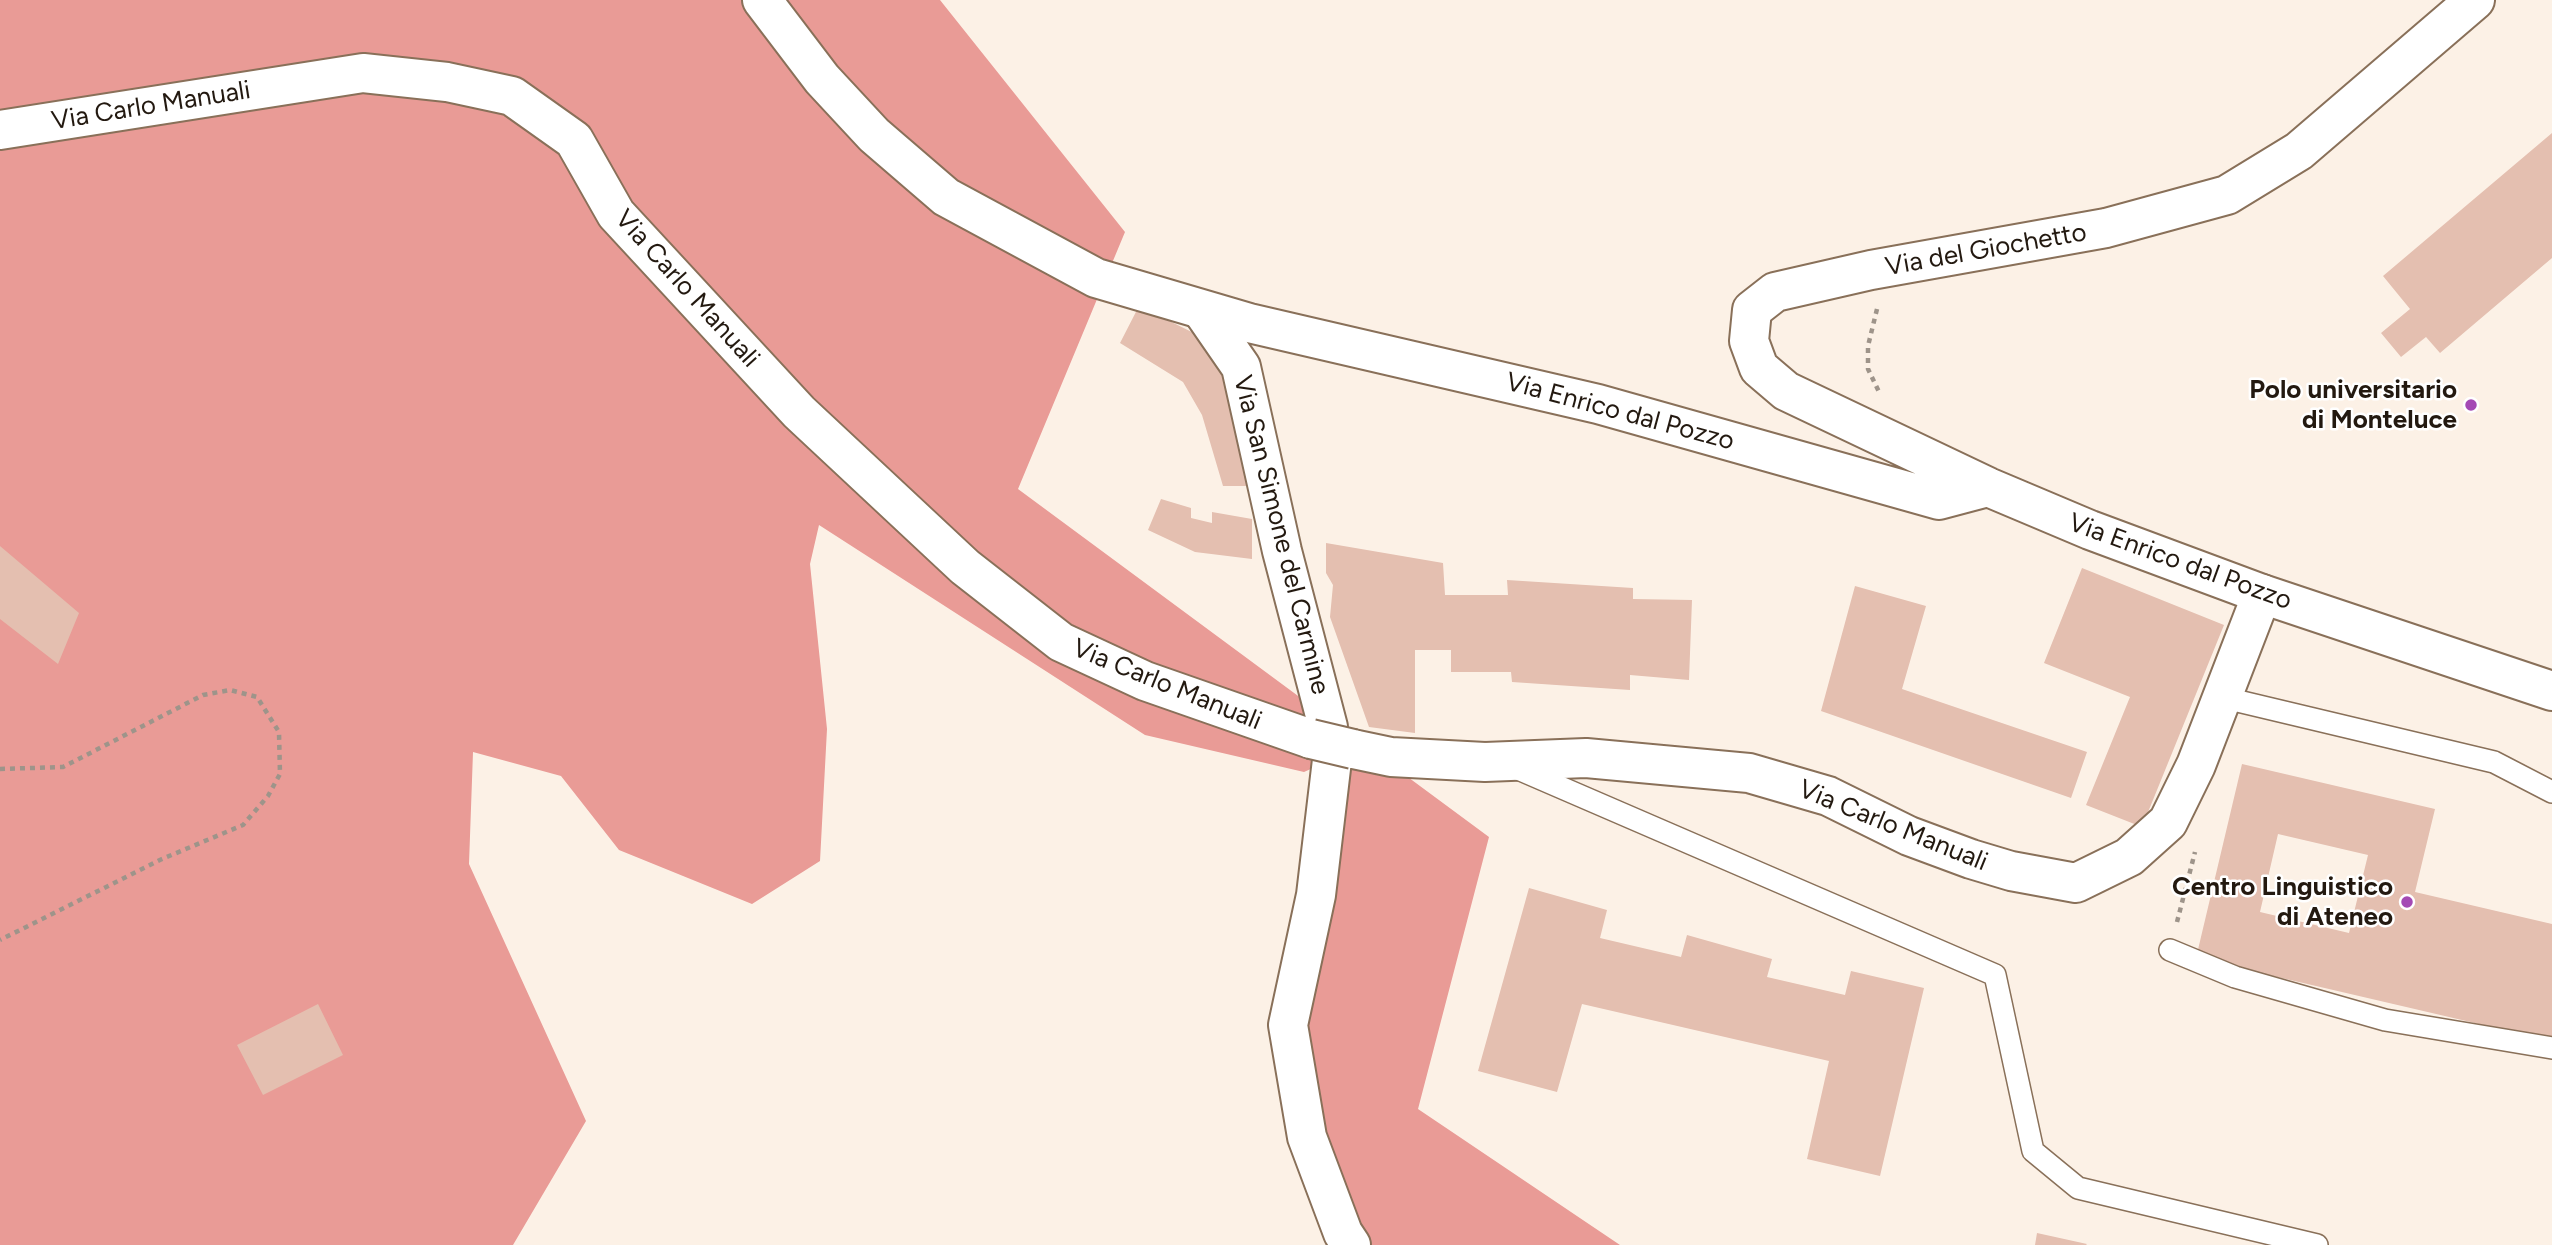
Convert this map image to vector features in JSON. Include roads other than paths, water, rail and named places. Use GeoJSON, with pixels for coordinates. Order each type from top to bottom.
{"type":"FeatureCollection","features":[{"type":"Feature","properties":{"kind":"street","name":"Via Enrico dal Pozzo"},"geometry":{"type":"LineString","coordinates":[[762,0],[822,79],[874,135],[946,197],[1096,278],[1203,312],[1598,404],[1939,500],[1988,487],[2090,530],[2262,594],[2552,691]]}},
{"type":"Feature","properties":{"kind":"street","name":"Via del Giochetto"},"geometry":{"type":"LineString","coordinates":[[1988,487],[1786,391],[1759,368],[1749,341],[1752,310],[1775,292],[1902,265],[2106,228],[2227,195],[2299,151],[2475,0]]}},
{"type":"Feature","properties":{"kind":"street","name":"Via Carlo Manuali"},"geometry":{"type":"LineString","coordinates":[[0,130],[363,73],[447,82],[512,96],[574,140],[625,223],[799,412],[965,567],[1060,642],[1144,681],[1331,744],[1391,757],[1501,762],[1587,758],[1749,773],[1828,796],[1909,836],[1971,859],[2011,871],[2076,883],[2129,857],[2168,822],[2196,765],[2262,594]]}},
{"type":"Feature","properties":{"kind":"street","name":"Via San Simone del Carmine"},"geometry":{"type":"LineString","coordinates":[[1203,312],[1241,367],[1282,551],[1331,744],[1316,895],[1288,1025],[1307,1137],[1343,1234],[1351,1245]]}},
{"type":"Feature","properties":{"kind":"lane"},"geometry":{"type":"LineString","coordinates":[[2221,697],[2494,762],[2552,792]]}},
{"type":"Feature","properties":{"kind":"lane"},"geometry":{"type":"LineString","coordinates":[[1501,762],[1995,975],[2033,1151],[2078,1188],[2316,1245]]}},
{"type":"Feature","properties":{"kind":"lane"},"geometry":{"type":"LineString","coordinates":[[2170,950],[2235,977],[2385,1020],[2552,1048]]}},
{"type":"Feature","properties":{"kind":"place","name":"Polo universitario di Monteluce"},"geometry":{"type":"Point","coordinates":[2471,405]}},
{"type":"Feature","properties":{"kind":"place","name":"Centro Linguistico di Ateneo"},"geometry":{"type":"Point","coordinates":[2407,902]}}]}
